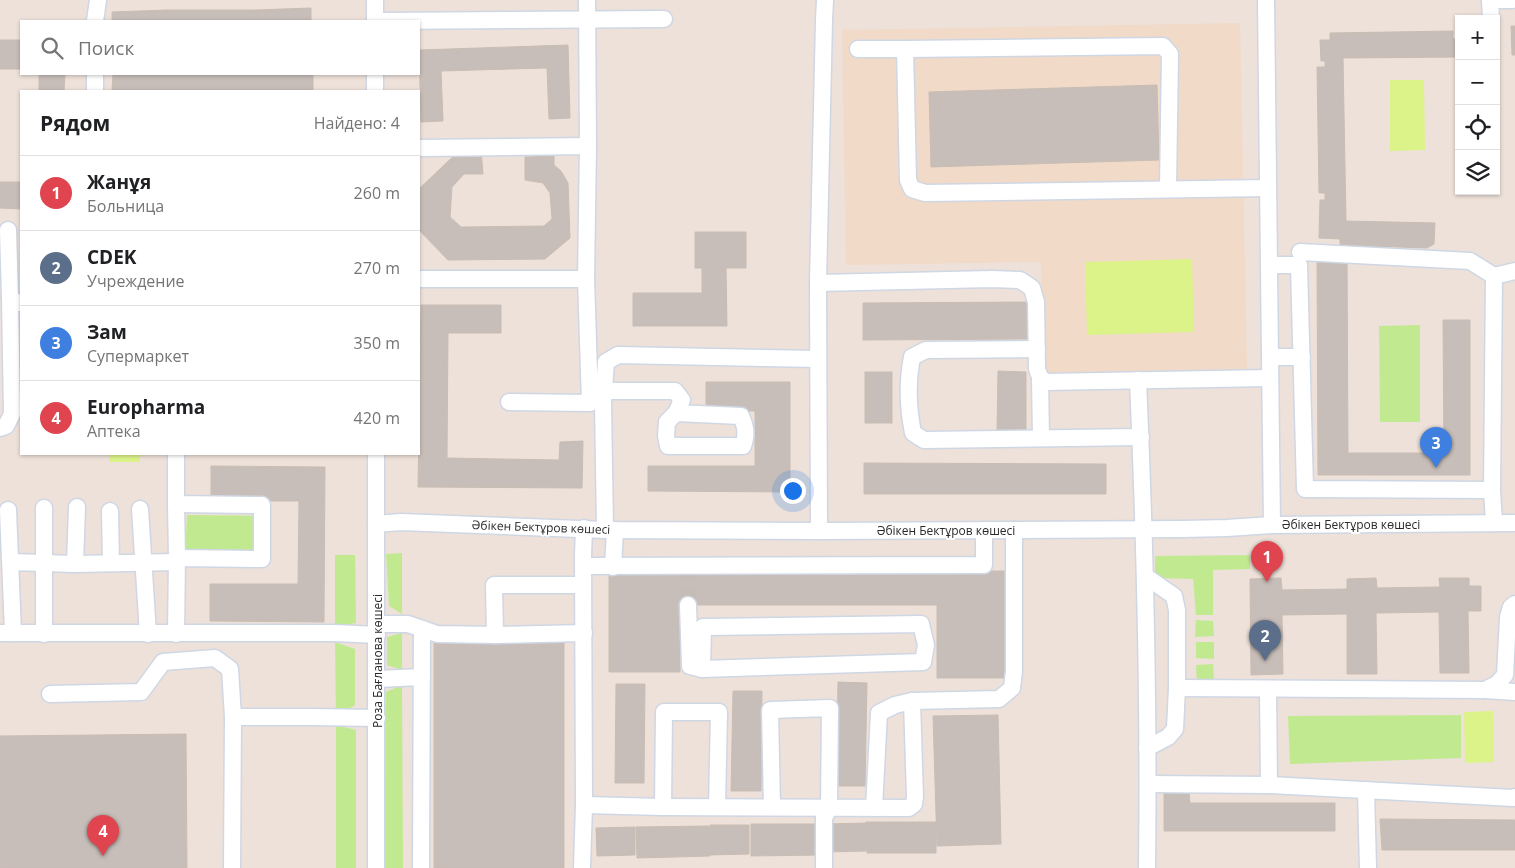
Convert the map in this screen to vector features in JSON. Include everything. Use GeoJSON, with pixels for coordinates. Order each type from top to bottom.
{"type":"FeatureCollection","features":[{"type":"Feature","properties":{"kind":"street"},"geometry":{"type":"LineString","coordinates":[[95,20],[98,0]]}},
{"type":"Feature","properties":{"kind":"street"},"geometry":{"type":"LineString","coordinates":[[375,0],[375,20]]}},
{"type":"Feature","properties":{"kind":"street"},"geometry":{"type":"LineString","coordinates":[[587,0],[588,146],[586,279],[599,399],[613,567]]}},
{"type":"Feature","properties":{"kind":"street"},"geometry":{"type":"LineString","coordinates":[[819,531],[818,283],[825,0]]}},
{"type":"Feature","properties":{"kind":"street"},"geometry":{"type":"LineString","coordinates":[[1266,0],[1272,525]]}},
{"type":"Feature","properties":{"kind":"street"},"geometry":{"type":"LineString","coordinates":[[1491,15],[1490,0],[1512,0]]}},
{"type":"Feature","properties":{"kind":"street"},"geometry":{"type":"LineString","coordinates":[[420,21],[664,19]]}},
{"type":"Feature","properties":{"kind":"street"},"geometry":{"type":"LineString","coordinates":[[858,49],[1163,46],[1170,54],[1168,189]]}},
{"type":"Feature","properties":{"kind":"street"},"geometry":{"type":"LineString","coordinates":[[905,50],[908,180],[912,189],[925,193],[1268,188]]}},
{"type":"Feature","properties":{"kind":"street"},"geometry":{"type":"LineString","coordinates":[[95,75],[95,90]]}},
{"type":"Feature","properties":{"kind":"street"},"geometry":{"type":"LineString","coordinates":[[375,75],[375,90]]}},
{"type":"Feature","properties":{"kind":"street"},"geometry":{"type":"LineString","coordinates":[[420,148],[588,146]]}},
{"type":"Feature","properties":{"kind":"street"},"geometry":{"type":"LineString","coordinates":[[0,428],[6,426],[12,414],[16,300],[10,230]]}},
{"type":"Feature","properties":{"kind":"street"},"geometry":{"type":"LineString","coordinates":[[1300,252],[1470,261],[1494,276],[1515,271]]}},
{"type":"Feature","properties":{"kind":"street"},"geometry":{"type":"LineString","coordinates":[[1269,266],[1300,265],[1305,489],[1492,490]]}},
{"type":"Feature","properties":{"kind":"street"},"geometry":{"type":"LineString","coordinates":[[1494,276],[1492,490],[1494,522]]}},
{"type":"Feature","properties":{"kind":"street"},"geometry":{"type":"LineString","coordinates":[[420,278],[586,279]]}},
{"type":"Feature","properties":{"kind":"street"},"geometry":{"type":"LineString","coordinates":[[818,283],[992,279],[1020,280],[1032,288],[1036,302],[1041,438]]}},
{"type":"Feature","properties":{"kind":"street"},"geometry":{"type":"LineString","coordinates":[[1037,349],[926,350],[912,357],[909,374],[909,414],[913,433],[924,440],[1141,437]]}},
{"type":"Feature","properties":{"kind":"street"},"geometry":{"type":"LineString","coordinates":[[599,399],[606,362],[618,355],[818,359]]}},
{"type":"Feature","properties":{"kind":"street"},"geometry":{"type":"LineString","coordinates":[[1270,357],[1302,357]]}},
{"type":"Feature","properties":{"kind":"street"},"geometry":{"type":"LineString","coordinates":[[1040,376],[1045,382],[1270,378]]}},
{"type":"Feature","properties":{"kind":"street"},"geometry":{"type":"LineString","coordinates":[[1138,380],[1145,576],[1148,784],[1147,868]]}},
{"type":"Feature","properties":{"kind":"street"},"geometry":{"type":"LineString","coordinates":[[509,402],[599,399],[676,390],[682,400],[676,413],[667,422],[666,436],[668,446],[743,446],[746,437],[745,425],[741,416],[676,413]]}},
{"type":"Feature","properties":{"kind":"street"},"geometry":{"type":"LineString","coordinates":[[176,455],[176,634]]}},
{"type":"Feature","properties":{"kind":"street","name":"Роза Бағланова көшесі"},"geometry":{"type":"LineString","coordinates":[[376,455],[376,868]]}},
{"type":"Feature","properties":{"kind":"street"},"geometry":{"type":"LineString","coordinates":[[11,562],[110,564],[177,560],[262,559],[262,505],[176,504]]}},
{"type":"Feature","properties":{"kind":"street"},"geometry":{"type":"LineString","coordinates":[[75,564],[77,507]]}},
{"type":"Feature","properties":{"kind":"street"},"geometry":{"type":"LineString","coordinates":[[44,508],[44,634]]}},
{"type":"Feature","properties":{"kind":"street"},"geometry":{"type":"LineString","coordinates":[[140,509],[148,634]]}},
{"type":"Feature","properties":{"kind":"street"},"geometry":{"type":"LineString","coordinates":[[8,510],[11,562],[7,633],[335,633],[377,630],[408,624],[437,634],[584,633]]}},
{"type":"Feature","properties":{"kind":"street"},"geometry":{"type":"LineString","coordinates":[[110,511],[110,564]]}},
{"type":"Feature","properties":{"kind":"street","name":"Әбікен Бектұров көшесі"},"geometry":{"type":"LineString","coordinates":[[376,524],[402,522],[610,530],[819,531],[1227,528],[1272,525],[1515,523]]}},
{"type":"Feature","properties":{"kind":"street"},"geometry":{"type":"LineString","coordinates":[[582,868],[584,805],[584,528]]}},
{"type":"Feature","properties":{"kind":"street"},"geometry":{"type":"LineString","coordinates":[[584,566],[984,565],[984,530]]}},
{"type":"Feature","properties":{"kind":"street"},"geometry":{"type":"LineString","coordinates":[[874,808],[879,713],[895,705],[912,701],[999,699],[1012,688],[1014,671],[1014,530]]}},
{"type":"Feature","properties":{"kind":"street"},"geometry":{"type":"LineString","coordinates":[[1145,576],[1174,596],[1177,610],[1175,729],[1168,738],[1147,748]]}},
{"type":"Feature","properties":{"kind":"street"},"geometry":{"type":"LineString","coordinates":[[495,635],[494,585],[583,585]]}},
{"type":"Feature","properties":{"kind":"street"},"geometry":{"type":"LineString","coordinates":[[1486,690],[1497,684],[1505,675],[1508,617],[1511,607],[1515,604]]}},
{"type":"Feature","properties":{"kind":"street"},"geometry":{"type":"LineString","coordinates":[[688,605],[690,666],[702,668],[923,662],[926,645],[921,624],[703,627],[702,668]]}},
{"type":"Feature","properties":{"kind":"street"},"geometry":{"type":"LineString","coordinates":[[421,868],[422,629]]}},
{"type":"Feature","properties":{"kind":"street"},"geometry":{"type":"LineString","coordinates":[[50,694],[141,692],[163,662],[215,658],[230,669],[233,717],[232,868]]}},
{"type":"Feature","properties":{"kind":"street"},"geometry":{"type":"LineString","coordinates":[[377,679],[422,677]]}},
{"type":"Feature","properties":{"kind":"street"},"geometry":{"type":"LineString","coordinates":[[1177,688],[1486,690],[1515,692]]}},
{"type":"Feature","properties":{"kind":"street"},"geometry":{"type":"LineString","coordinates":[[1268,689],[1269,785]]}},
{"type":"Feature","properties":{"kind":"street"},"geometry":{"type":"LineString","coordinates":[[584,805],[663,808],[908,808],[914,804],[915,797],[912,701]]}},
{"type":"Feature","properties":{"kind":"street"},"geometry":{"type":"LineString","coordinates":[[772,807],[770,710],[830,708],[829,808],[824,818],[824,868]]}},
{"type":"Feature","properties":{"kind":"street"},"geometry":{"type":"LineString","coordinates":[[663,808],[664,712],[719,712],[717,807]]}},
{"type":"Feature","properties":{"kind":"street"},"geometry":{"type":"LineString","coordinates":[[233,717],[377,718]]}},
{"type":"Feature","properties":{"kind":"street"},"geometry":{"type":"LineString","coordinates":[[1148,784],[1269,785],[1515,797]]}},
{"type":"Feature","properties":{"kind":"street"},"geometry":{"type":"LineString","coordinates":[[1366,790],[1368,868]]}},
{"type":"Feature","properties":{"kind":"shaded area"},"geometry":{"type":"Polygon","coordinates":[[[1240,23],[1247,369],[1043,373],[1041,262],[846,265],[842,30],[1240,23]]]}},
{"type":"Feature","properties":{"kind":"green space"},"geometry":{"type":"Polygon","coordinates":[[[1390,80],[1424,80],[1425,150],[1390,151],[1390,80]]]}},
{"type":"Feature","properties":{"kind":"green space"},"geometry":{"type":"Polygon","coordinates":[[[1192,259],[1194,332],[1087,335],[1085,262],[1192,259]]]}},
{"type":"Feature","properties":{"kind":"green space"},"geometry":{"type":"Polygon","coordinates":[[[1420,325],[1420,422],[1380,422],[1379,326],[1420,325]]]}},
{"type":"Feature","properties":{"kind":"green space"},"geometry":{"type":"Polygon","coordinates":[[[109,455],[140,455],[140,462],[109,462],[109,455]]]}},
{"type":"Feature","properties":{"kind":"green space"},"geometry":{"type":"Polygon","coordinates":[[[187,515],[267,516],[267,556],[185,555],[187,515]]]}},
{"type":"Feature","properties":{"kind":"green space"},"geometry":{"type":"Polygon","coordinates":[[[402,553],[402,614],[389,606],[386,554],[402,553]]]}},
{"type":"Feature","properties":{"kind":"green space"},"geometry":{"type":"Polygon","coordinates":[[[335,555],[355,555],[356,623],[335,626],[335,555]]]}},
{"type":"Feature","properties":{"kind":"green space"},"geometry":{"type":"Polygon","coordinates":[[[1250,555],[1250,569],[1213,570],[1213,615],[1196,615],[1193,579],[1158,578],[1155,573],[1155,556],[1250,555]]]}},
{"type":"Feature","properties":{"kind":"green space"},"geometry":{"type":"Polygon","coordinates":[[[1196,620],[1213,621],[1214,636],[1195,637],[1196,620]]]}},
{"type":"Feature","properties":{"kind":"green space"},"geometry":{"type":"Polygon","coordinates":[[[402,633],[402,670],[387,665],[387,637],[402,633]]]}},
{"type":"Feature","properties":{"kind":"green space"},"geometry":{"type":"Polygon","coordinates":[[[335,642],[355,649],[355,705],[336,717],[335,642]]]}},
{"type":"Feature","properties":{"kind":"green space"},"geometry":{"type":"Polygon","coordinates":[[[1196,642],[1214,642],[1214,659],[1196,658],[1196,642]]]}},
{"type":"Feature","properties":{"kind":"green space"},"geometry":{"type":"Polygon","coordinates":[[[1213,664],[1214,683],[1197,684],[1196,665],[1213,664]]]}},
{"type":"Feature","properties":{"kind":"green space"},"geometry":{"type":"Polygon","coordinates":[[[402,685],[403,868],[384,868],[386,692],[402,685]]]}},
{"type":"Feature","properties":{"kind":"green space"},"geometry":{"type":"Polygon","coordinates":[[[1493,711],[1494,762],[1465,763],[1464,712],[1493,711]]]}},
{"type":"Feature","properties":{"kind":"green space"},"geometry":{"type":"Polygon","coordinates":[[[1461,715],[1461,758],[1290,764],[1288,716],[1461,715]]]}},
{"type":"Feature","properties":{"kind":"green space"},"geometry":{"type":"Polygon","coordinates":[[[336,725],[356,730],[356,868],[336,868],[336,725]]]}},
{"type":"Feature","properties":{"kind":"building"},"geometry":{"type":"Polygon","coordinates":[[[311,8],[311,20],[256,20],[256,10],[311,8]]]}},
{"type":"Feature","properties":{"kind":"building"},"geometry":{"type":"Polygon","coordinates":[[[167,10],[167,20],[112,20],[112,12],[167,10]]]}},
{"type":"Feature","properties":{"kind":"building"},"geometry":{"type":"Polygon","coordinates":[[[167,10],[256,10],[256,20],[167,20],[167,10]]]}},
{"type":"Feature","properties":{"kind":"building"},"geometry":{"type":"Polygon","coordinates":[[[1511,26],[1515,26],[1515,55],[1512,55],[1511,26]]]}},
{"type":"Feature","properties":{"kind":"building"},"geometry":{"type":"Polygon","coordinates":[[[1453,31],[1455,57],[1343,58],[1346,221],[1435,223],[1434,244],[1427,248],[1340,245],[1340,239],[1319,238],[1320,200],[1325,200],[1325,193],[1319,193],[1317,67],[1325,67],[1325,61],[1321,61],[1320,40],[1330,40],[1330,33],[1453,31]]]}},
{"type":"Feature","properties":{"kind":"building"},"geometry":{"type":"Polygon","coordinates":[[[0,40],[20,40],[20,69],[0,69],[0,40]]]}},
{"type":"Feature","properties":{"kind":"building"},"geometry":{"type":"Polygon","coordinates":[[[568,45],[570,118],[549,119],[547,68],[441,71],[443,121],[421,122],[420,50],[568,45]]]}},
{"type":"Feature","properties":{"kind":"building"},"geometry":{"type":"Polygon","coordinates":[[[39,75],[65,75],[64,90],[39,90],[39,75]]]}},
{"type":"Feature","properties":{"kind":"building"},"geometry":{"type":"Polygon","coordinates":[[[113,75],[313,75],[313,90],[112,90],[113,75]]]}},
{"type":"Feature","properties":{"kind":"building"},"geometry":{"type":"Polygon","coordinates":[[[1157,85],[1159,160],[931,167],[929,92],[1157,85]]]}},
{"type":"Feature","properties":{"kind":"building"},"geometry":{"type":"Polygon","coordinates":[[[460,150],[481,150],[483,174],[464,174],[452,187],[450,217],[461,227],[544,226],[552,219],[550,193],[543,183],[525,180],[525,157],[554,156],[554,165],[561,171],[568,183],[570,238],[545,259],[448,260],[420,231],[420,188],[460,150]]]}},
{"type":"Feature","properties":{"kind":"building"},"geometry":{"type":"Polygon","coordinates":[[[0,182],[20,182],[20,209],[0,208],[0,182]]]}},
{"type":"Feature","properties":{"kind":"building"},"geometry":{"type":"Polygon","coordinates":[[[695,232],[746,232],[746,268],[726,268],[727,326],[633,326],[633,293],[702,293],[702,268],[695,268],[695,232]]]}},
{"type":"Feature","properties":{"kind":"building"},"geometry":{"type":"Polygon","coordinates":[[[1317,259],[1347,259],[1348,453],[1444,453],[1443,320],[1470,320],[1470,475],[1318,475],[1317,259]]]}},
{"type":"Feature","properties":{"kind":"building"},"geometry":{"type":"Polygon","coordinates":[[[1028,302],[1028,339],[863,340],[863,303],[1028,302]]]}},
{"type":"Feature","properties":{"kind":"building"},"geometry":{"type":"Polygon","coordinates":[[[421,305],[501,305],[501,333],[448,333],[447,458],[559,460],[560,442],[583,441],[582,488],[418,487],[421,305]]]}},
{"type":"Feature","properties":{"kind":"building"},"geometry":{"type":"Polygon","coordinates":[[[998,371],[1026,372],[1026,431],[997,430],[998,371]]]}},
{"type":"Feature","properties":{"kind":"building"},"geometry":{"type":"Polygon","coordinates":[[[865,372],[892,372],[892,423],[865,423],[865,372]]]}},
{"type":"Feature","properties":{"kind":"building"},"geometry":{"type":"Polygon","coordinates":[[[706,382],[790,382],[790,492],[648,491],[648,466],[755,466],[755,411],[706,411],[706,382]]]}},
{"type":"Feature","properties":{"kind":"building"},"geometry":{"type":"Polygon","coordinates":[[[864,463],[1106,464],[1106,494],[864,494],[864,463]]]}},
{"type":"Feature","properties":{"kind":"building"},"geometry":{"type":"Polygon","coordinates":[[[211,466],[325,467],[324,622],[210,621],[210,584],[298,584],[299,501],[211,501],[211,466]]]}},
{"type":"Feature","properties":{"kind":"building"},"geometry":{"type":"Polygon","coordinates":[[[609,571],[1006,571],[1006,678],[937,678],[937,605],[680,605],[680,672],[609,672],[609,571]]]}},
{"type":"Feature","properties":{"kind":"building"},"geometry":{"type":"Polygon","coordinates":[[[1281,578],[1282,590],[1347,589],[1347,579],[1376,578],[1377,588],[1440,587],[1439,578],[1469,578],[1469,586],[1481,586],[1481,611],[1468,611],[1469,673],[1440,673],[1439,612],[1376,613],[1377,674],[1347,674],[1347,614],[1282,615],[1283,674],[1251,675],[1250,579],[1281,578]]]}},
{"type":"Feature","properties":{"kind":"building"},"geometry":{"type":"Polygon","coordinates":[[[434,643],[564,643],[564,868],[434,868],[434,643]]]}},
{"type":"Feature","properties":{"kind":"building"},"geometry":{"type":"Polygon","coordinates":[[[838,682],[867,683],[865,786],[836,786],[838,682]]]}},
{"type":"Feature","properties":{"kind":"building"},"geometry":{"type":"Polygon","coordinates":[[[616,684],[645,684],[644,783],[615,783],[616,684]]]}},
{"type":"Feature","properties":{"kind":"building"},"geometry":{"type":"Polygon","coordinates":[[[733,691],[762,691],[761,791],[731,791],[733,691]]]}},
{"type":"Feature","properties":{"kind":"building"},"geometry":{"type":"Polygon","coordinates":[[[998,715],[1001,844],[937,846],[933,716],[998,715]]]}},
{"type":"Feature","properties":{"kind":"building"},"geometry":{"type":"Polygon","coordinates":[[[186,734],[187,868],[0,868],[0,736],[186,734]]]}},
{"type":"Feature","properties":{"kind":"building"},"geometry":{"type":"Polygon","coordinates":[[[1164,791],[1189,791],[1190,803],[1335,803],[1335,831],[1164,831],[1164,791]]]}},
{"type":"Feature","properties":{"kind":"building"},"geometry":{"type":"Polygon","coordinates":[[[1380,819],[1515,820],[1515,850],[1382,850],[1380,819]]]}},
{"type":"Feature","properties":{"kind":"building"},"geometry":{"type":"Polygon","coordinates":[[[866,822],[936,822],[936,853],[867,853],[866,822]]]}},
{"type":"Feature","properties":{"kind":"building"},"geometry":{"type":"Polygon","coordinates":[[[866,823],[866,851],[826,852],[825,824],[866,823]]]}},
{"type":"Feature","properties":{"kind":"building"},"geometry":{"type":"Polygon","coordinates":[[[751,824],[822,824],[822,855],[751,856],[751,824]]]}},
{"type":"Feature","properties":{"kind":"building"},"geometry":{"type":"Polygon","coordinates":[[[710,825],[749,825],[749,854],[710,855],[710,825]]]}},
{"type":"Feature","properties":{"kind":"building"},"geometry":{"type":"Polygon","coordinates":[[[709,826],[710,856],[637,858],[636,827],[709,826]]]}},
{"type":"Feature","properties":{"kind":"building"},"geometry":{"type":"Polygon","coordinates":[[[635,827],[635,855],[597,856],[596,828],[635,827]]]}},
{"type":"Feature","properties":{"kind":"tunnel"},"geometry":{"type":"LineString","coordinates":[[687,565],[688,605]]}},
{"type":"Feature","properties":{"kind":"place","name":"Зам"},"geometry":{"type":"Point","coordinates":[1436,468]}},
{"type":"Feature","properties":{"kind":"place","name":"Жанұя"},"geometry":{"type":"Point","coordinates":[1267,582]}},
{"type":"Feature","properties":{"kind":"place","name":"CDEK"},"geometry":{"type":"Point","coordinates":[1265,661]}},
{"type":"Feature","properties":{"kind":"place","name":"Europharma"},"geometry":{"type":"Point","coordinates":[103,856]}}]}
